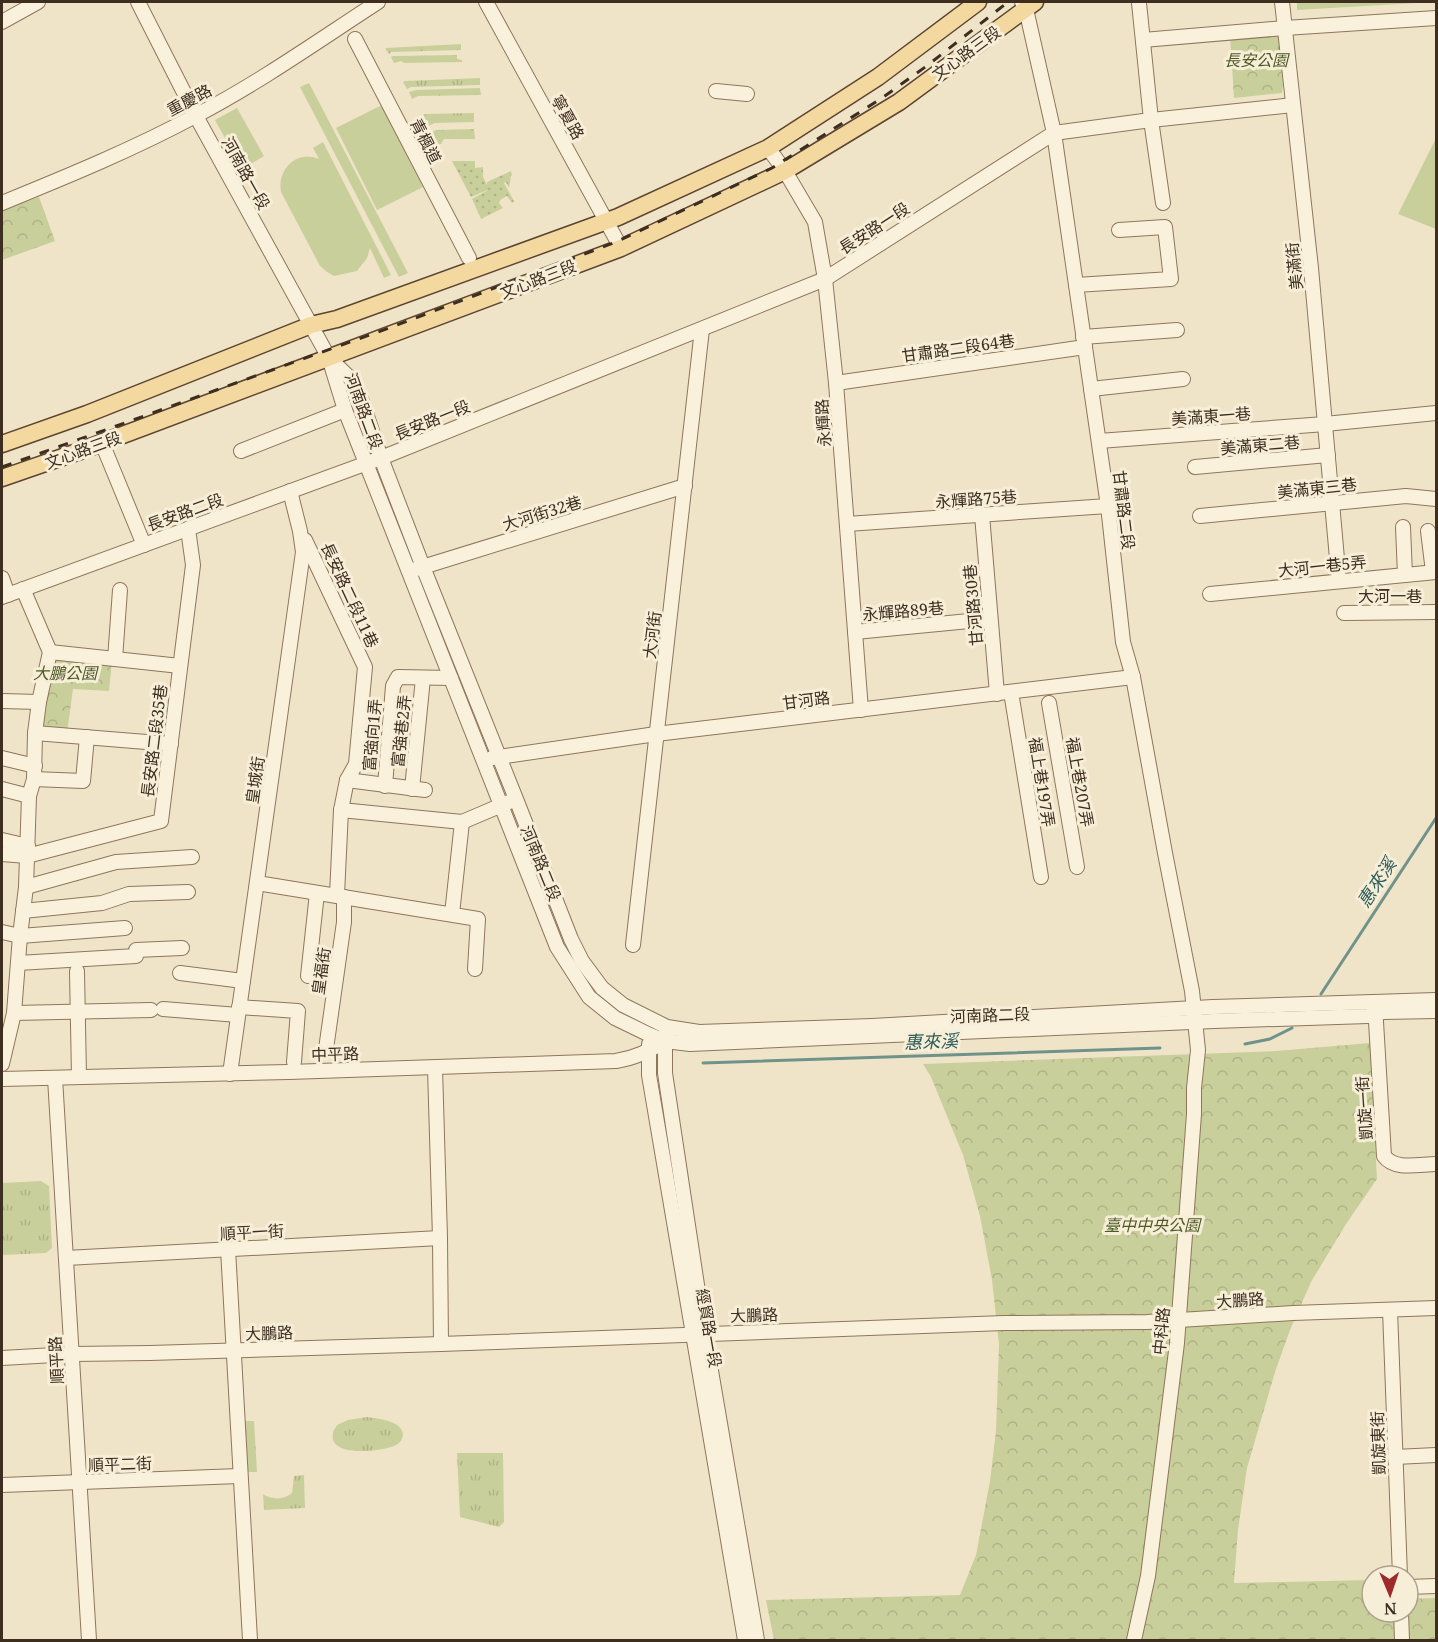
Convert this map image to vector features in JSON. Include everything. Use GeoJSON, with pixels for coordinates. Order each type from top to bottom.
{"type":"FeatureCollection","features":[{"type":"Feature","properties":{"kind":"main road","name":"文心路三段"},"geometry":{"type":"LineString","coordinates":[[2,444],[87,414],[311,325],[337,319],[606,221],[768,148],[878,77],[978,2]]}},
{"type":"Feature","properties":{"kind":"main road","name":"文心路三段"},"geometry":{"type":"LineString","coordinates":[[2,478],[102,443],[621,248],[785,171],[899,102],[1028,4]]}},
{"type":"Feature","properties":{"kind":"street"},"geometry":{"type":"LineString","coordinates":[[2,22],[38,2]]}},
{"type":"Feature","properties":{"kind":"street","name":"河南路一段"},"geometry":{"type":"LineString","coordinates":[[138,2],[196,116],[328,358]]}},
{"type":"Feature","properties":{"kind":"street","name":"重慶路"},"geometry":{"type":"LineString","coordinates":[[2,203],[114,157],[196,116],[254,83],[378,2]]}},
{"type":"Feature","properties":{"kind":"street","name":"寧夏路"},"geometry":{"type":"LineString","coordinates":[[486,2],[621,248]]}},
{"type":"Feature","properties":{"kind":"street"},"geometry":{"type":"LineString","coordinates":[[1139,2],[1151,120],[1163,203]]}},
{"type":"Feature","properties":{"kind":"street"},"geometry":{"type":"LineString","coordinates":[[1282,2],[1293,105]]}},
{"type":"Feature","properties":{"kind":"street","name":"甘肅路二段"},"geometry":{"type":"LineString","coordinates":[[1028,4],[1054,133],[1108,506],[1123,642],[1133,677],[1196,1022]]}},
{"type":"Feature","properties":{"kind":"street"},"geometry":{"type":"LineString","coordinates":[[1143,40],[1285,27],[1437,18]]}},
{"type":"Feature","properties":{"kind":"street","name":"青楓道"},"geometry":{"type":"LineString","coordinates":[[355,39],[430,176],[469,258]]}},
{"type":"Feature","properties":{"kind":"street"},"geometry":{"type":"LineString","coordinates":[[716,91],[747,94]]}},
{"type":"Feature","properties":{"kind":"street","name":"長安路一段"},"geometry":{"type":"LineString","coordinates":[[381,458],[825,279],[1054,133],[1293,105]]}},
{"type":"Feature","properties":{"kind":"street","name":"美滿街"},"geometry":{"type":"LineString","coordinates":[[1293,105],[1339,581]]}},
{"type":"Feature","properties":{"kind":"street","name":"永輝路"},"geometry":{"type":"LineString","coordinates":[[768,148],[785,171],[814,222],[825,279],[836,382],[861,710]]}},
{"type":"Feature","properties":{"kind":"street"},"geometry":{"type":"LineString","coordinates":[[1076,285],[1171,279],[1165,227],[1119,230]]}},
{"type":"Feature","properties":{"kind":"street","name":"大河街"},"geometry":{"type":"LineString","coordinates":[[633,945],[702,329]]}},
{"type":"Feature","properties":{"kind":"street","name":"甘肅路二段64巷"},"geometry":{"type":"LineString","coordinates":[[836,382],[1084,342],[1177,330]]}},
{"type":"Feature","properties":{"kind":"street","name":"河南路二段"},"geometry":{"type":"LineString","coordinates":[[328,358],[345,410],[557,947],[589,997],[615,1018],[650,1035],[861,1027],[1194,1008],[1375,1008],[1437,1000]]}},
{"type":"Feature","properties":{"kind":"street","name":"河南路二段"},"geometry":{"type":"LineString","coordinates":[[328,358],[351,379],[363,404],[423,567],[571,939],[582,961],[602,988],[623,1005],[652,1021],[666,1034],[690,1044],[1362,1016],[1375,1008]]}},
{"type":"Feature","properties":{"kind":"street"},"geometry":{"type":"LineString","coordinates":[[1091,389],[1183,379]]}},
{"type":"Feature","properties":{"kind":"street"},"geometry":{"type":"LineString","coordinates":[[241,450],[345,410]]}},
{"type":"Feature","properties":{"kind":"street","name":"美滿東一巷"},"geometry":{"type":"LineString","coordinates":[[1099,441],[1437,413]]}},
{"type":"Feature","properties":{"kind":"street"},"geometry":{"type":"LineString","coordinates":[[102,443],[144,545]]}},
{"type":"Feature","properties":{"kind":"street","name":"美滿東二巷"},"geometry":{"type":"LineString","coordinates":[[1195,467],[1328,455]]}},
{"type":"Feature","properties":{"kind":"street","name":"長安路二段"},"geometry":{"type":"LineString","coordinates":[[5,596],[381,458]]}},
{"type":"Feature","properties":{"kind":"street","name":"大河街32巷"},"geometry":{"type":"LineString","coordinates":[[408,572],[685,486]]}},
{"type":"Feature","properties":{"kind":"street","name":"皇城街"},"geometry":{"type":"LineString","coordinates":[[230,1074],[303,552],[290,492]]}},
{"type":"Feature","properties":{"kind":"street","name":"美滿東三巷"},"geometry":{"type":"LineString","coordinates":[[1200,516],[1406,496],[1437,499]]}},
{"type":"Feature","properties":{"kind":"street","name":"永輝路75巷"},"geometry":{"type":"LineString","coordinates":[[847,524],[1108,506]]}},
{"type":"Feature","properties":{"kind":"street","name":"甘河路30巷"},"geometry":{"type":"LineString","coordinates":[[982,515],[990,619],[1004,693]]}},
{"type":"Feature","properties":{"kind":"street"},"geometry":{"type":"LineString","coordinates":[[1403,527],[1406,575]]}},
{"type":"Feature","properties":{"kind":"street","name":"長安路二段35巷"},"geometry":{"type":"LineString","coordinates":[[27,851],[161,821],[193,565],[188,529]]}},
{"type":"Feature","properties":{"kind":"street","name":"長安路二段11巷"},"geometry":{"type":"LineString","coordinates":[[300,531],[365,667],[356,764],[347,780],[341,810]]}},
{"type":"Feature","properties":{"kind":"street"},"geometry":{"type":"LineString","coordinates":[[1428,531],[1435,572]]}},
{"type":"Feature","properties":{"kind":"street","name":"大河一巷5弄"},"geometry":{"type":"LineString","coordinates":[[1210,594],[1435,572]]}},
{"type":"Feature","properties":{"kind":"street"},"geometry":{"type":"LineString","coordinates":[[2,578],[5,596]]}},
{"type":"Feature","properties":{"kind":"street"},"geometry":{"type":"LineString","coordinates":[[2,1064],[16,982],[26,887],[29,796],[35,773],[35,733],[50,652],[23,589]]}},
{"type":"Feature","properties":{"kind":"street"},"geometry":{"type":"LineString","coordinates":[[115,659],[120,590]]}},
{"type":"Feature","properties":{"kind":"street","name":"大河一巷"},"geometry":{"type":"LineString","coordinates":[[1344,612],[1437,612]]}},
{"type":"Feature","properties":{"kind":"street","name":"永輝路89巷"},"geometry":{"type":"LineString","coordinates":[[855,632],[990,619]]}},
{"type":"Feature","properties":{"kind":"street"},"geometry":{"type":"LineString","coordinates":[[50,652],[180,666]]}},
{"type":"Feature","properties":{"kind":"street","name":"富強向1弄"},"geometry":{"type":"LineString","coordinates":[[385,786],[393,686],[398,677],[423,678]]}},
{"type":"Feature","properties":{"kind":"street","name":"甘河路"},"geometry":{"type":"LineString","coordinates":[[483,760],[656,734],[1133,677]]}},
{"type":"Feature","properties":{"kind":"street"},"geometry":{"type":"LineString","coordinates":[[423,678],[451,678]]}},
{"type":"Feature","properties":{"kind":"street","name":"富強巷2弄"},"geometry":{"type":"LineString","coordinates":[[385,786],[418,789],[423,678]]}},
{"type":"Feature","properties":{"kind":"street","name":"福上巷197弄"},"geometry":{"type":"LineString","coordinates":[[1004,693],[1041,877]]}},
{"type":"Feature","properties":{"kind":"street"},"geometry":{"type":"LineString","coordinates":[[2,701],[39,702]]}},
{"type":"Feature","properties":{"kind":"street","name":"福上巷207弄"},"geometry":{"type":"LineString","coordinates":[[1049,703],[1077,867]]}},
{"type":"Feature","properties":{"kind":"street"},"geometry":{"type":"LineString","coordinates":[[35,733],[171,744]]}},
{"type":"Feature","properties":{"kind":"street"},"geometry":{"type":"LineString","coordinates":[[2,758],[35,773],[83,782],[87,737]]}},
{"type":"Feature","properties":{"kind":"street"},"geometry":{"type":"LineString","coordinates":[[347,780],[385,786]]}},
{"type":"Feature","properties":{"kind":"street"},"geometry":{"type":"LineString","coordinates":[[2,789],[29,796]]}},
{"type":"Feature","properties":{"kind":"street"},"geometry":{"type":"LineString","coordinates":[[341,810],[462,822],[516,799]]}},
{"type":"Feature","properties":{"kind":"street","name":"皇福街"},"geometry":{"type":"LineString","coordinates":[[326,1049],[344,922],[341,896],[341,810]]}},
{"type":"Feature","properties":{"kind":"street"},"geometry":{"type":"LineString","coordinates":[[452,914],[462,822]]}},
{"type":"Feature","properties":{"kind":"street"},"geometry":{"type":"LineString","coordinates":[[2,840],[27,851]]}},
{"type":"Feature","properties":{"kind":"street"},"geometry":{"type":"LineString","coordinates":[[2,854],[27,851]]}},
{"type":"Feature","properties":{"kind":"street"},"geometry":{"type":"LineString","coordinates":[[26,887],[116,862],[192,857]]}},
{"type":"Feature","properties":{"kind":"street"},"geometry":{"type":"LineString","coordinates":[[257,883],[478,919],[475,969]]}},
{"type":"Feature","properties":{"kind":"street"},"geometry":{"type":"LineString","coordinates":[[23,911],[102,903],[129,894],[188,892]]}},
{"type":"Feature","properties":{"kind":"street"},"geometry":{"type":"LineString","coordinates":[[308,976],[317,892]]}},
{"type":"Feature","properties":{"kind":"street"},"geometry":{"type":"LineString","coordinates":[[2,932],[20,936],[125,928]]}},
{"type":"Feature","properties":{"kind":"street"},"geometry":{"type":"LineString","coordinates":[[18,963],[136,956],[136,950],[182,948]]}},
{"type":"Feature","properties":{"kind":"street"},"geometry":{"type":"LineString","coordinates":[[77,971],[79,1077]]}},
{"type":"Feature","properties":{"kind":"street"},"geometry":{"type":"LineString","coordinates":[[180,974],[243,981]]}},
{"type":"Feature","properties":{"kind":"street"},"geometry":{"type":"LineString","coordinates":[[2,979],[16,982]]}},
{"type":"Feature","properties":{"kind":"street","name":"河南路二段"},"geometry":{"type":"LineString","coordinates":[[1375,1008],[1383,1012],[1437,1011]]}},
{"type":"Feature","properties":{"kind":"street","name":"凱旋一街"},"geometry":{"type":"LineString","coordinates":[[1375,1008],[1384,1156],[1389,1162],[1397,1165],[1437,1164]]}},
{"type":"Feature","properties":{"kind":"street"},"geometry":{"type":"LineString","coordinates":[[9,1017],[157,1009],[298,1011],[294,1062]]}},
{"type":"Feature","properties":{"kind":"street","name":"經貿路一段"},"geometry":{"type":"LineString","coordinates":[[652,1021],[648,1051],[650,1084],[757,1641]]}},
{"type":"Feature","properties":{"kind":"street","name":"中科路"},"geometry":{"type":"LineString","coordinates":[[1134,1641],[1148,1576],[1179,1320],[1198,1050],[1196,1022]]}},
{"type":"Feature","properties":{"kind":"street","name":"經貿路一段"},"geometry":{"type":"LineString","coordinates":[[666,1034],[665,1073],[699,1333],[745,1641]]}},
{"type":"Feature","properties":{"kind":"street","name":"中平路"},"geometry":{"type":"LineString","coordinates":[[2,1079],[616,1061],[648,1051],[666,1034]]}},
{"type":"Feature","properties":{"kind":"street"},"geometry":{"type":"LineString","coordinates":[[435,1068],[441,1344]]}},
{"type":"Feature","properties":{"kind":"street","name":"順平路"},"geometry":{"type":"LineString","coordinates":[[55,1078],[89,1641]]}},
{"type":"Feature","properties":{"kind":"street","name":"順平一街"},"geometry":{"type":"LineString","coordinates":[[66,1258],[440,1238]]}},
{"type":"Feature","properties":{"kind":"street"},"geometry":{"type":"LineString","coordinates":[[228,1249],[250,1641]]}},
{"type":"Feature","properties":{"kind":"street","name":"大鵬路"},"geometry":{"type":"LineString","coordinates":[[2,1358],[1004,1323],[1147,1322],[1293,1313],[1437,1308]]}},
{"type":"Feature","properties":{"kind":"street","name":"凱旋東街"},"geometry":{"type":"LineString","coordinates":[[1389,1310],[1399,1564]]}},
{"type":"Feature","properties":{"kind":"street"},"geometry":{"type":"LineString","coordinates":[[1395,1457],[1437,1455]]}},
{"type":"Feature","properties":{"kind":"street","name":"順平二街"},"geometry":{"type":"LineString","coordinates":[[2,1485],[240,1476]]}},
{"type":"Feature","properties":{"kind":"street"},"geometry":{"type":"LineString","coordinates":[[1420,1587],[1437,1586]]}},
{"type":"Feature","properties":{"kind":"street"},"geometry":{"type":"LineString","coordinates":[[1401,1624],[1402,1641]]}},
{"type":"Feature","properties":{"kind":"green space"},"geometry":{"type":"Polygon","coordinates":[[[1297,2],[1434,2],[1297,10],[1297,2]]]}},
{"type":"Feature","properties":{"kind":"green space","name":"長安公園"},"geometry":{"type":"Polygon","coordinates":[[[1278,34],[1282,93],[1234,98],[1230,35],[1278,34]]]}},
{"type":"Feature","properties":{"kind":"green space"},"geometry":{"type":"Polygon","coordinates":[[[461,44],[461,50],[391,52],[389,54],[385,48],[461,44]]]}},
{"type":"Feature","properties":{"kind":"green space"},"geometry":{"type":"Polygon","coordinates":[[[457,55],[457,59],[462,62],[404,63],[401,61],[394,63],[391,57],[393,56],[457,55]]]}},
{"type":"Feature","properties":{"kind":"green space"},"geometry":{"type":"Polygon","coordinates":[[[480,78],[480,85],[407,89],[403,82],[405,81],[480,78]]]}},
{"type":"Feature","properties":{"kind":"green space"},"geometry":{"type":"Polygon","coordinates":[[[309,83],[408,273],[399,277],[300,87],[309,83]]]}},
{"type":"Feature","properties":{"kind":"green space"},"geometry":{"type":"Polygon","coordinates":[[[480,88],[481,95],[418,96],[412,99],[409,92],[416,90],[480,88]]]}},
{"type":"Feature","properties":{"kind":"green space"},"geometry":{"type":"Polygon","coordinates":[[[382,105],[423,187],[377,210],[336,128],[382,105]]]}},
{"type":"Feature","properties":{"kind":"green space"},"geometry":{"type":"Polygon","coordinates":[[[237,108],[264,156],[242,169],[215,120],[237,108]]]}},
{"type":"Feature","properties":{"kind":"green space"},"geometry":{"type":"Polygon","coordinates":[[[474,113],[474,122],[435,123],[428,126],[423,116],[425,114],[474,113]]]}},
{"type":"Feature","properties":{"kind":"green space"},"geometry":{"type":"Polygon","coordinates":[[[474,129],[475,139],[444,139],[438,145],[431,132],[437,130],[474,129]]]}},
{"type":"Feature","properties":{"kind":"green space"},"geometry":{"type":"Polygon","coordinates":[[[1436,138],[1436,229],[1398,214],[1436,138]]]}},
{"type":"Feature","properties":{"kind":"green space"},"geometry":{"type":"Polygon","coordinates":[[[323,142],[391,275],[384,278],[370,248],[367,258],[357,271],[334,276],[327,272],[320,266],[281,192],[285,169],[296,159],[311,157],[319,159],[313,148],[323,142]]]}},
{"type":"Feature","properties":{"kind":"green space"},"geometry":{"type":"Polygon","coordinates":[[[452,161],[475,161],[475,168],[483,167],[483,177],[487,185],[487,182],[511,171],[509,188],[506,182],[504,183],[514,201],[512,203],[507,196],[499,203],[503,208],[481,219],[472,199],[490,189],[471,197],[452,161]]]}},
{"type":"Feature","properties":{"kind":"green space"},"geometry":{"type":"Polygon","coordinates":[[[39,197],[55,241],[2,260],[2,210],[39,197]]]}},
{"type":"Feature","properties":{"kind":"green space","name":"大鵬公園"},"geometry":{"type":"Polygon","coordinates":[[[52,656],[112,661],[109,691],[73,689],[67,733],[38,731],[52,656]]]}},
{"type":"Feature","properties":{"kind":"green space","name":"臺中中央公園"},"geometry":{"type":"Polygon","coordinates":[[[1370,1043],[1377,1179],[1346,1224],[1311,1282],[1275,1372],[1247,1468],[1238,1530],[1234,1583],[1360,1580],[1360,1624],[1420,1624],[1420,1599],[1436,1598],[1436,1640],[774,1640],[766,1600],[960,1595],[976,1555],[990,1481],[996,1431],[999,1344],[992,1280],[980,1216],[963,1155],[931,1077],[923,1064],[1276,1051],[1370,1043]]]}},
{"type":"Feature","properties":{"kind":"green space"},"geometry":{"type":"Polygon","coordinates":[[[41,1181],[49,1186],[52,1248],[46,1253],[2,1255],[2,1183],[41,1181]]]}},
{"type":"Feature","properties":{"kind":"green space"},"geometry":{"type":"Polygon","coordinates":[[[367,1417],[394,1423],[403,1434],[401,1441],[389,1448],[357,1451],[347,1450],[333,1441],[333,1432],[337,1425],[348,1420],[367,1417]]]}},
{"type":"Feature","properties":{"kind":"green space"},"geometry":{"type":"Polygon","coordinates":[[[245,1421],[254,1421],[257,1472],[248,1472],[245,1421]]]}},
{"type":"Feature","properties":{"kind":"green space"},"geometry":{"type":"Polygon","coordinates":[[[457,1453],[503,1453],[504,1522],[499,1527],[460,1517],[457,1453]]]}},
{"type":"Feature","properties":{"kind":"green space"},"geometry":{"type":"Polygon","coordinates":[[[304,1475],[305,1508],[264,1510],[263,1494],[274,1498],[285,1497],[292,1493],[294,1476],[304,1475]]]}},
{"type":"Feature","properties":{"kind":"waterway","name":"惠來溪"},"geometry":{"type":"LineString","coordinates":[[1321,994],[1436,818]]}},
{"type":"Feature","properties":{"kind":"waterway","name":"惠來溪"},"geometry":{"type":"LineString","coordinates":[[1245,1044],[1270,1039],[1292,1028]]}},
{"type":"Feature","properties":{"kind":"waterway","name":"惠來溪"},"geometry":{"type":"LineString","coordinates":[[703,1063],[1160,1048]]}},
{"type":"Feature","properties":{"kind":"railway"},"geometry":{"type":"LineString","coordinates":[[2,467],[389,328],[616,242],[772,168],[882,98],[1008,2]]}}]}
